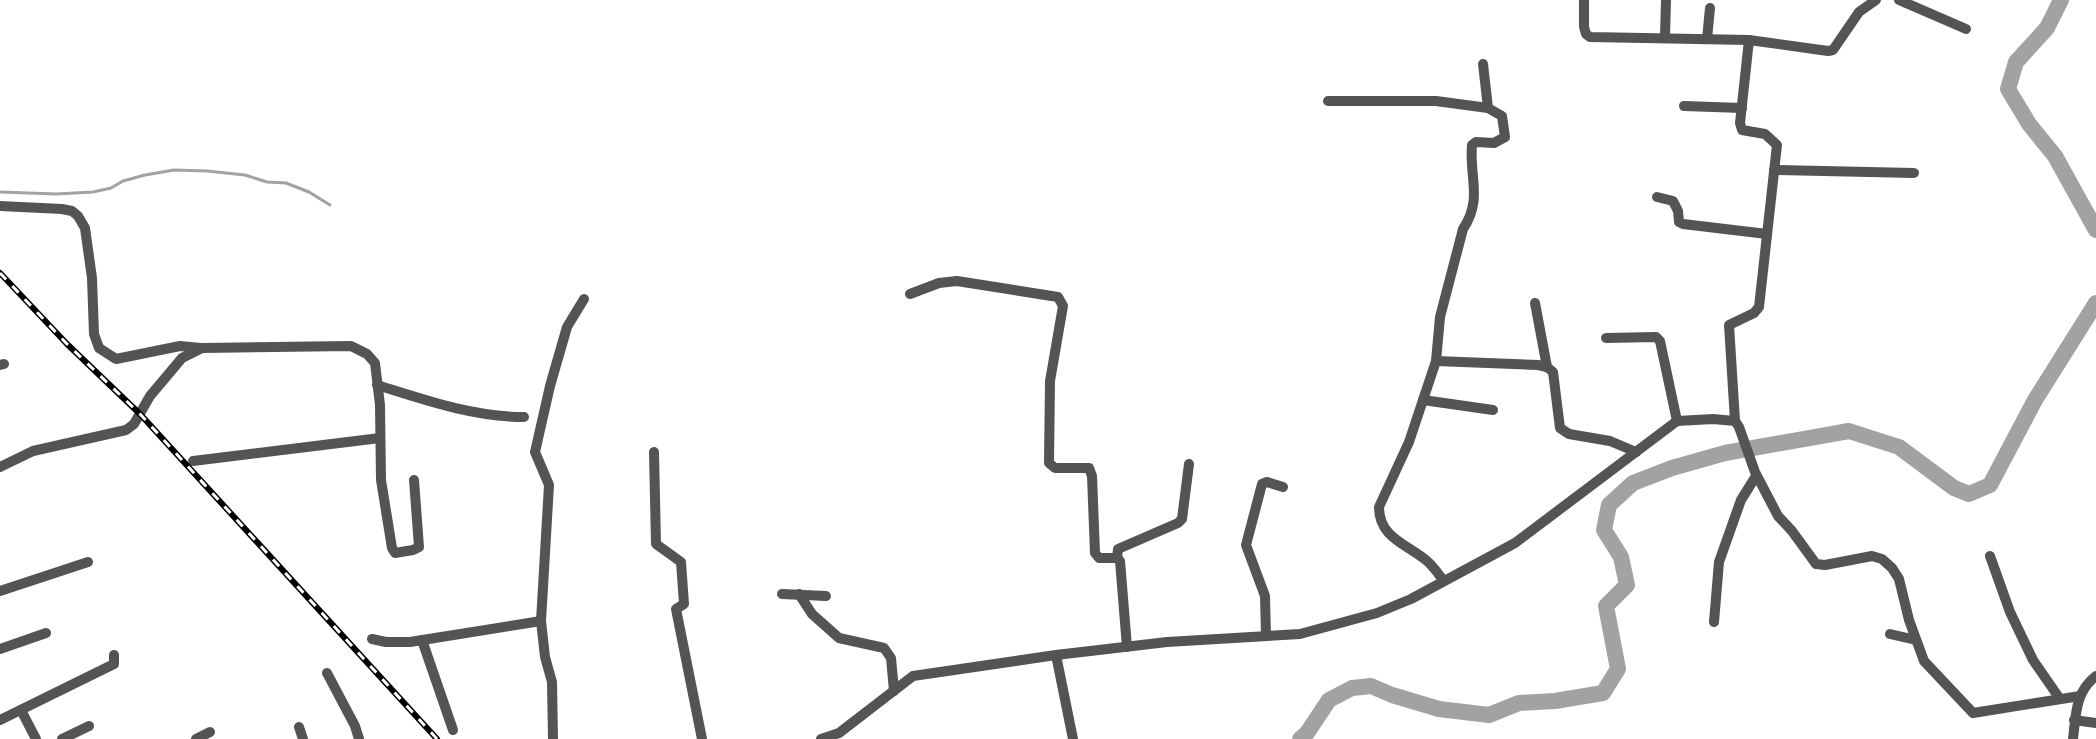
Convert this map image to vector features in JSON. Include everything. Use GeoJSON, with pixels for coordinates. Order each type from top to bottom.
{"type":"FeatureCollection","features":[{"type":"Feature","properties":{"kind":"street"},"geometry":{"type":"LineString","coordinates":[[1584,0],[1584,27],[1590,37],[1749,40],[1828,51],[1833,50],[1859,12],[1876,0]]}},
{"type":"Feature","properties":{"kind":"street"},"geometry":{"type":"LineString","coordinates":[[1665,37],[1666,0]]}},
{"type":"Feature","properties":{"kind":"street"},"geometry":{"type":"LineString","coordinates":[[1899,0],[1966,29]]}},
{"type":"Feature","properties":{"kind":"street"},"geometry":{"type":"LineString","coordinates":[[1707,39],[1710,8]]}},
{"type":"Feature","properties":{"kind":"street"},"geometry":{"type":"LineString","coordinates":[[1749,40],[1740,123],[1742,130],[1765,134],[1777,145],[1759,307],[1754,313],[1729,325],[1737,424],[1756,474],[1778,516],[1816,564],[1872,556],[1882,559],[1892,568],[1899,579],[1924,661],[1973,713],[2080,696]]}},
{"type":"Feature","properties":{"kind":"street"},"geometry":{"type":"LineString","coordinates":[[1483,64],[1488,108]]}},
{"type":"Feature","properties":{"kind":"street"},"geometry":{"type":"LineString","coordinates":[[1328,101],[1436,101],[1488,108],[1502,116],[1505,137],[1494,143],[1476,142],[1472,145],[1475,202],[1471,218],[1463,229],[1440,317],[1436,361],[1409,442],[1379,507],[1379,522],[1398,542],[1429,562],[1444,581]]}},
{"type":"Feature","properties":{"kind":"street"},"geometry":{"type":"LineString","coordinates":[[1684,106],[1742,108]]}},
{"type":"Feature","properties":{"kind":"street"},"geometry":{"type":"LineString","coordinates":[[1774,170],[1914,173]]}},
{"type":"Feature","properties":{"kind":"street"},"geometry":{"type":"LineString","coordinates":[[1657,197],[1673,201],[1679,222],[1683,224],[1767,234]]}},
{"type":"Feature","properties":{"kind":"street"},"geometry":{"type":"LineString","coordinates":[[0,206],[62,209],[78,216],[85,228],[92,278],[94,334],[99,348],[116,359],[180,346],[351,346],[367,354],[375,363],[380,405],[381,480],[395,553],[419,547],[414,480]]}},
{"type":"Feature","properties":{"kind":"street"},"geometry":{"type":"LineString","coordinates":[[910,294],[939,283],[957,281],[1058,297],[1063,306],[1050,381],[1049,463],[1055,468],[1089,468],[1092,476],[1095,553],[1099,558],[1117,558]]}},
{"type":"Feature","properties":{"kind":"street"},"geometry":{"type":"LineString","coordinates":[[553,739],[552,682],[545,657],[541,621],[549,485],[535,452],[567,327],[584,299]]}},
{"type":"Feature","properties":{"kind":"street"},"geometry":{"type":"LineString","coordinates":[[1535,303],[1547,367]]}},
{"type":"Feature","properties":{"kind":"street"},"geometry":{"type":"LineString","coordinates":[[1606,338],[1656,337],[1660,341],[1677,421]]}},
{"type":"Feature","properties":{"kind":"street"},"geometry":{"type":"LineString","coordinates":[[0,467],[33,451],[126,430],[134,424],[150,396],[182,358],[202,348]]}},
{"type":"Feature","properties":{"kind":"street"},"geometry":{"type":"LineString","coordinates":[[1436,361],[1547,367],[1553,372],[1560,428],[1564,432],[1610,441],[1636,452]]}},
{"type":"Feature","properties":{"kind":"street"},"geometry":{"type":"LineString","coordinates":[[377,385],[498,417],[524,417]]}},
{"type":"Feature","properties":{"kind":"street"},"geometry":{"type":"LineString","coordinates":[[1423,400],[1493,410]]}},
{"type":"Feature","properties":{"kind":"street"},"geometry":{"type":"LineString","coordinates":[[821,739],[839,733],[913,676],[1167,642],[1300,634],[1377,613],[1411,599],[1515,543],[1677,421],[1713,419],[1737,424]]}},
{"type":"Feature","properties":{"kind":"street"},"geometry":{"type":"LineString","coordinates":[[193,461],[380,438]]}},
{"type":"Feature","properties":{"kind":"street"},"geometry":{"type":"LineString","coordinates":[[654,452],[656,544],[681,562],[684,604],[676,609],[702,739]]}},
{"type":"Feature","properties":{"kind":"street"},"geometry":{"type":"LineString","coordinates":[[1127,647],[1118,549],[1182,519],[1189,464]]}},
{"type":"Feature","properties":{"kind":"street"},"geometry":{"type":"LineString","coordinates":[[1714,622],[1719,562],[1741,500],[1756,474]]}},
{"type":"Feature","properties":{"kind":"street"},"geometry":{"type":"LineString","coordinates":[[1266,636],[1265,596],[1246,545],[1262,484],[1267,482],[1283,487]]}},
{"type":"Feature","properties":{"kind":"street"},"geometry":{"type":"LineString","coordinates":[[1990,556],[2010,612],[2033,660],[2060,699]]}},
{"type":"Feature","properties":{"kind":"street"},"geometry":{"type":"LineString","coordinates":[[0,591],[88,562]]}},
{"type":"Feature","properties":{"kind":"street"},"geometry":{"type":"LineString","coordinates":[[782,594],[826,596]]}},
{"type":"Feature","properties":{"kind":"street"},"geometry":{"type":"LineString","coordinates":[[799,594],[812,614],[839,638],[884,648],[891,658],[894,691]]}},
{"type":"Feature","properties":{"kind":"street"},"geometry":{"type":"LineString","coordinates":[[372,639],[386,642],[422,640],[541,621]]}},
{"type":"Feature","properties":{"kind":"street"},"geometry":{"type":"LineString","coordinates":[[0,649],[46,633]]}},
{"type":"Feature","properties":{"kind":"street"},"geometry":{"type":"LineString","coordinates":[[1890,634],[1916,640]]}},
{"type":"Feature","properties":{"kind":"street"},"geometry":{"type":"LineString","coordinates":[[422,640],[453,730]]}},
{"type":"Feature","properties":{"kind":"street"},"geometry":{"type":"LineString","coordinates":[[0,720],[114,664],[114,655]]}},
{"type":"Feature","properties":{"kind":"street"},"geometry":{"type":"LineString","coordinates":[[1056,655],[1073,739]]}},
{"type":"Feature","properties":{"kind":"street"},"geometry":{"type":"LineString","coordinates":[[327,673],[359,739]]}},
{"type":"Feature","properties":{"kind":"street"},"geometry":{"type":"LineString","coordinates":[[2073,739],[2080,696],[2087,683],[2096,676]]}},
{"type":"Feature","properties":{"kind":"street"},"geometry":{"type":"LineString","coordinates":[[21,710],[36,739]]}},
{"type":"Feature","properties":{"kind":"street"},"geometry":{"type":"LineString","coordinates":[[2074,720],[2096,723]]}},
{"type":"Feature","properties":{"kind":"street"},"geometry":{"type":"LineString","coordinates":[[62,739],[89,726]]}},
{"type":"Feature","properties":{"kind":"street"},"geometry":{"type":"LineString","coordinates":[[299,727],[303,739]]}},
{"type":"Feature","properties":{"kind":"street"},"geometry":{"type":"LineString","coordinates":[[196,739],[210,732]]}},
{"type":"Feature","properties":{"kind":"waterway"},"geometry":{"type":"LineString","coordinates":[[2061,0],[2047,28],[2016,62],[2008,89],[2029,124],[2055,156],[2096,230]]}},
{"type":"Feature","properties":{"kind":"waterway"},"geometry":{"type":"LineString","coordinates":[[0,192],[93,192],[145,175],[174,170],[207,171],[286,183],[330,205]]}},
{"type":"Feature","properties":{"kind":"waterway"},"geometry":{"type":"LineString","coordinates":[[1300,739],[1329,700],[1352,688],[1371,686],[1439,709],[1489,715],[1519,703],[1603,693],[1618,669],[1606,606],[1627,585],[1621,557],[1604,530],[1609,505],[1633,483],[1672,468],[1725,453],[1849,431],[1899,447],[1954,488],[1969,494],[1990,485],[2035,400],[2096,303]]}},
{"type":"Feature","properties":{"kind":"railway"},"geometry":{"type":"LineString","coordinates":[[0,273],[67,344],[140,414],[437,739]]}}]}
